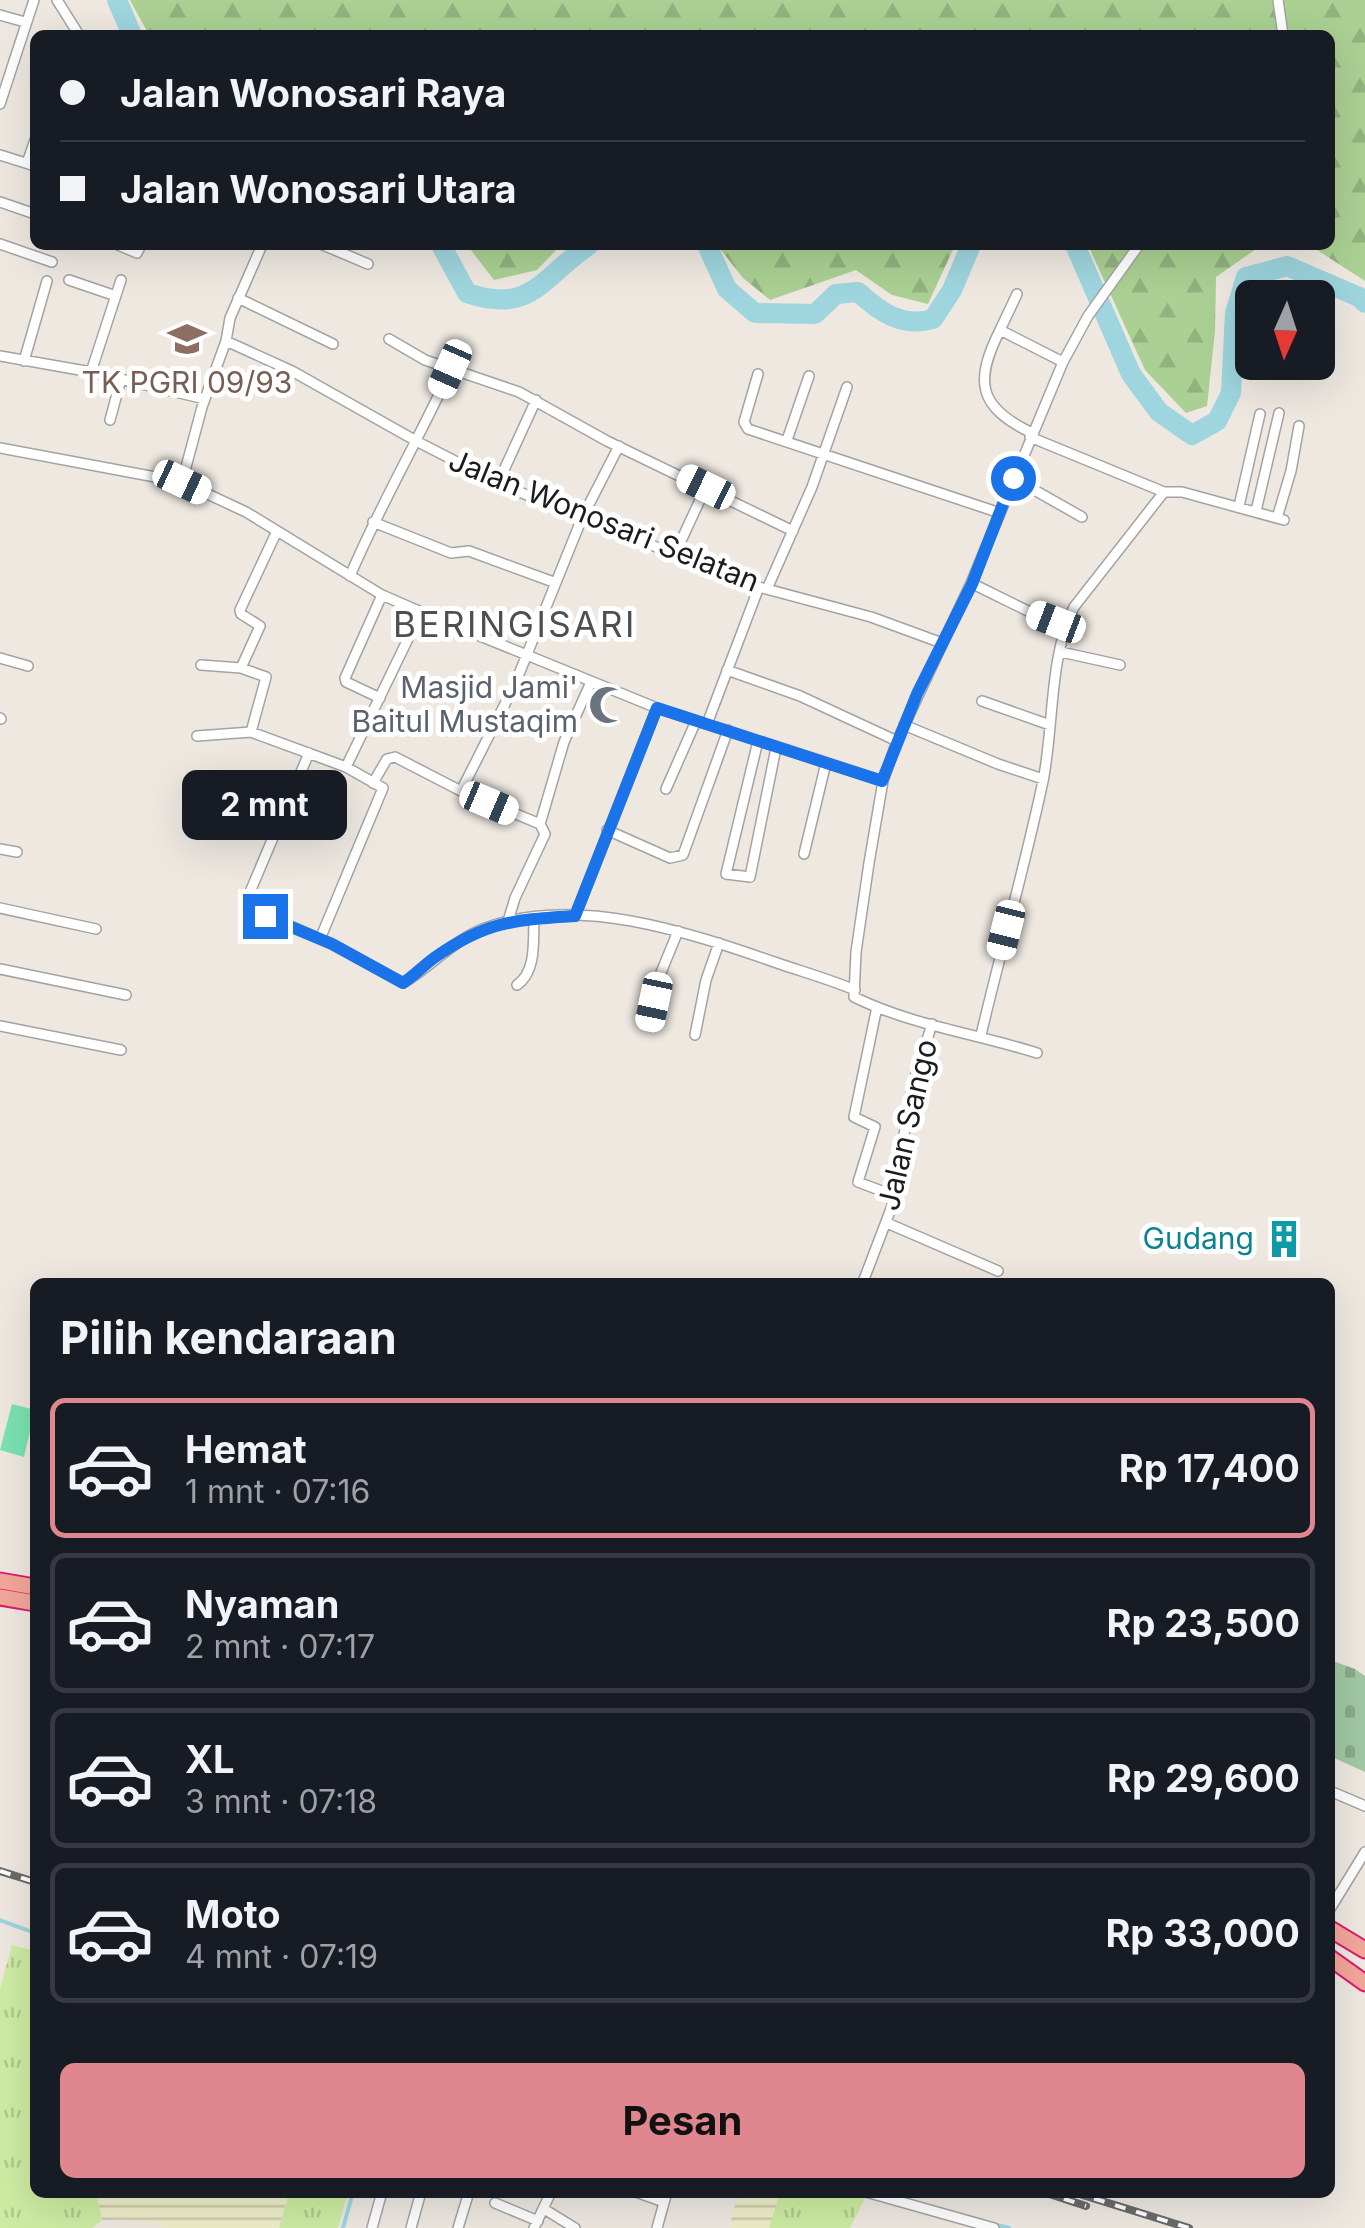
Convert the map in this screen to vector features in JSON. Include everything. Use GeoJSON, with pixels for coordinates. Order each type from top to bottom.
{"type":"FeatureCollection","features":[{"type":"Feature","properties":{"kind":"highway"},"geometry":{"type":"LineString","coordinates":[[0,1581],[30,1586]]}},
{"type":"Feature","properties":{"kind":"highway"},"geometry":{"type":"LineString","coordinates":[[0,1597],[30,1601]]}},
{"type":"Feature","properties":{"kind":"highway"},"geometry":{"type":"LineString","coordinates":[[1335,1932],[1365,1950]]}},
{"type":"Feature","properties":{"kind":"highway"},"geometry":{"type":"LineString","coordinates":[[1335,1962],[1365,1983]]}},
{"type":"Feature","properties":{"kind":"street"},"geometry":{"type":"LineString","coordinates":[[0,104],[34,0]]}},
{"type":"Feature","properties":{"kind":"street"},"geometry":{"type":"LineString","coordinates":[[57,0],[73,30]]}},
{"type":"Feature","properties":{"kind":"street"},"geometry":{"type":"LineString","coordinates":[[1278,0],[1283,30]]}},
{"type":"Feature","properties":{"kind":"street"},"geometry":{"type":"LineString","coordinates":[[0,15],[25,22]]}},
{"type":"Feature","properties":{"kind":"street"},"geometry":{"type":"LineString","coordinates":[[0,155],[30,165]]}},
{"type":"Feature","properties":{"kind":"street"},"geometry":{"type":"LineString","coordinates":[[0,202],[30,212]]}},
{"type":"Feature","properties":{"kind":"street"},"geometry":{"type":"LineString","coordinates":[[0,244],[52,262]]}},
{"type":"Feature","properties":{"kind":"street"},"geometry":{"type":"LineString","coordinates":[[182,482],[238,298],[260,250]]}},
{"type":"Feature","properties":{"kind":"street"},"geometry":{"type":"LineString","coordinates":[[334,250],[368,264]]}},
{"type":"Feature","properties":{"kind":"street"},"geometry":{"type":"LineString","coordinates":[[854,994],[856,952],[882,781],[896,740],[972,584],[1063,362],[1088,316],[1135,250]]}},
{"type":"Feature","properties":{"kind":"street"},"geometry":{"type":"LineString","coordinates":[[69,280],[116,296]]}},
{"type":"Feature","properties":{"kind":"street"},"geometry":{"type":"LineString","coordinates":[[91,372],[121,280]]}},
{"type":"Feature","properties":{"kind":"street"},"geometry":{"type":"LineString","coordinates":[[24,360],[47,281]]}},
{"type":"Feature","properties":{"kind":"street"},"geometry":{"type":"LineString","coordinates":[[1017,294],[985,369],[983,386],[986,397],[1006,420],[1031,435],[1164,492],[1182,492],[1280,519],[1299,426]]}},
{"type":"Feature","properties":{"kind":"street"},"geometry":{"type":"LineString","coordinates":[[238,298],[332,344]]}},
{"type":"Feature","properties":{"kind":"street"},"geometry":{"type":"LineString","coordinates":[[1000,330],[1063,362]]}},
{"type":"Feature","properties":{"kind":"street"},"geometry":{"type":"LineString","coordinates":[[389,338],[426,360],[536,400],[618,446],[793,531]]}},
{"type":"Feature","properties":{"kind":"street","name":"Jalan Wonosari Selatan"},"geometry":{"type":"LineString","coordinates":[[226,342],[292,370],[498,483],[674,556],[763,588],[871,617],[942,642]]}},
{"type":"Feature","properties":{"kind":"street"},"geometry":{"type":"LineString","coordinates":[[0,356],[91,372],[205,399]]}},
{"type":"Feature","properties":{"kind":"street"},"geometry":{"type":"LineString","coordinates":[[350,576],[450,369]]}},
{"type":"Feature","properties":{"kind":"street"},"geometry":{"type":"LineString","coordinates":[[758,374],[744,426],[1000,513]]}},
{"type":"Feature","properties":{"kind":"street"},"geometry":{"type":"LineString","coordinates":[[786,440],[809,376]]}},
{"type":"Feature","properties":{"kind":"street"},"geometry":{"type":"LineString","coordinates":[[110,420],[121,379]]}},
{"type":"Feature","properties":{"kind":"street"},"geometry":{"type":"LineString","coordinates":[[666,790],[793,531],[847,387]]}},
{"type":"Feature","properties":{"kind":"street"},"geometry":{"type":"LineString","coordinates":[[498,483],[536,400]]}},
{"type":"Feature","properties":{"kind":"street"},"geometry":{"type":"LineString","coordinates":[[1256,511],[1279,413]]}},
{"type":"Feature","properties":{"kind":"street"},"geometry":{"type":"LineString","coordinates":[[1239,506],[1260,414]]}},
{"type":"Feature","properties":{"kind":"street"},"geometry":{"type":"LineString","coordinates":[[1272,440],[1295,444]]}},
{"type":"Feature","properties":{"kind":"street"},"geometry":{"type":"LineString","coordinates":[[461,791],[515,684],[582,518],[618,446]]}},
{"type":"Feature","properties":{"kind":"street"},"geometry":{"type":"LineString","coordinates":[[0,448],[182,482],[246,512],[350,576],[421,612],[657,708],[882,781]]}},
{"type":"Feature","properties":{"kind":"street"},"geometry":{"type":"LineString","coordinates":[[1013,478],[1082,517]]}},
{"type":"Feature","properties":{"kind":"street"},"geometry":{"type":"LineString","coordinates":[[674,556],[706,487]]}},
{"type":"Feature","properties":{"kind":"street"},"geometry":{"type":"LineString","coordinates":[[981,1035],[1043,779],[1067,623],[1084,593],[1164,492]]}},
{"type":"Feature","properties":{"kind":"street"},"geometry":{"type":"LineString","coordinates":[[373,522],[451,553],[469,552],[556,583]]}},
{"type":"Feature","properties":{"kind":"street"},"geometry":{"type":"LineString","coordinates":[[241,668],[260,626],[240,610],[277,530]]}},
{"type":"Feature","properties":{"kind":"street"},"geometry":{"type":"LineString","coordinates":[[972,584],[1034,614],[1067,623]]}},
{"type":"Feature","properties":{"kind":"street"},"geometry":{"type":"LineString","coordinates":[[380,698],[345,678],[382,594]]}},
{"type":"Feature","properties":{"kind":"street"},"geometry":{"type":"LineString","coordinates":[[346,767],[421,612]]}},
{"type":"Feature","properties":{"kind":"street"},"geometry":{"type":"LineString","coordinates":[[1061,652],[1120,665]]}},
{"type":"Feature","properties":{"kind":"street"},"geometry":{"type":"LineString","coordinates":[[0,658],[28,666]]}},
{"type":"Feature","properties":{"kind":"street"},"geometry":{"type":"LineString","coordinates":[[201,664],[241,668],[266,677],[251,732]]}},
{"type":"Feature","properties":{"kind":"street"},"geometry":{"type":"LineString","coordinates":[[727,670],[800,696],[896,740]]}},
{"type":"Feature","properties":{"kind":"street"},"geometry":{"type":"LineString","coordinates":[[540,824],[564,742],[591,682]]}},
{"type":"Feature","properties":{"kind":"street"},"geometry":{"type":"LineString","coordinates":[[982,701],[1050,724]]}},
{"type":"Feature","properties":{"kind":"street"},"geometry":{"type":"LineString","coordinates":[[575,916],[657,708]]}},
{"type":"Feature","properties":{"kind":"street"},"geometry":{"type":"LineString","coordinates":[[904,724],[1043,779]]}},
{"type":"Feature","properties":{"kind":"street"},"geometry":{"type":"LineString","coordinates":[[607,830],[670,858],[683,854],[728,730]]}},
{"type":"Feature","properties":{"kind":"street"},"geometry":{"type":"LineString","coordinates":[[197,736],[251,732],[346,767],[383,791],[320,939]]}},
{"type":"Feature","properties":{"kind":"street"},"geometry":{"type":"LineString","coordinates":[[758,741],[726,872],[750,877],[776,748]]}},
{"type":"Feature","properties":{"kind":"street"},"geometry":{"type":"LineString","coordinates":[[309,754],[244,901],[246,909],[320,939],[403,983],[475,932],[508,921],[575,916],[636,920],[719,943],[854,994],[877,1007],[1038,1053]]}},
{"type":"Feature","properties":{"kind":"street"},"geometry":{"type":"LineString","coordinates":[[374,783],[387,760],[395,757],[461,791],[540,824],[545,834],[508,921]]}},
{"type":"Feature","properties":{"kind":"street"},"geometry":{"type":"LineString","coordinates":[[804,854],[826,763]]}},
{"type":"Feature","properties":{"kind":"street"},"geometry":{"type":"LineString","coordinates":[[0,848],[17,852]]}},
{"type":"Feature","properties":{"kind":"street"},"geometry":{"type":"LineString","coordinates":[[0,908],[96,929]]}},
{"type":"Feature","properties":{"kind":"street"},"geometry":{"type":"LineString","coordinates":[[517,984],[524,980],[532,964],[534,918]]}},
{"type":"Feature","properties":{"kind":"street"},"geometry":{"type":"LineString","coordinates":[[649,1025],[658,980],[678,931]]}},
{"type":"Feature","properties":{"kind":"street"},"geometry":{"type":"LineString","coordinates":[[695,1035],[706,980],[719,943]]}},
{"type":"Feature","properties":{"kind":"street"},"geometry":{"type":"LineString","coordinates":[[0,969],[126,995]]}},
{"type":"Feature","properties":{"kind":"street"},"geometry":{"type":"LineString","coordinates":[[877,1007],[854,1117],[876,1127],[858,1182],[894,1196]]}},
{"type":"Feature","properties":{"kind":"street","name":"Jalan Sango"},"geometry":{"type":"LineString","coordinates":[[865,1278],[894,1196],[912,1087],[932,1024]]}},
{"type":"Feature","properties":{"kind":"street"},"geometry":{"type":"LineString","coordinates":[[0,1026],[121,1050]]}},
{"type":"Feature","properties":{"kind":"street"},"geometry":{"type":"LineString","coordinates":[[886,1223],[998,1271]]}},
{"type":"Feature","properties":{"kind":"street"},"geometry":{"type":"LineString","coordinates":[[1335,1793],[1365,1806]]}},
{"type":"Feature","properties":{"kind":"street"},"geometry":{"type":"LineString","coordinates":[[1335,1901],[1365,1852]]}},
{"type":"Feature","properties":{"kind":"street"},"geometry":{"type":"LineString","coordinates":[[372,2228],[380,2198]]}},
{"type":"Feature","properties":{"kind":"street"},"geometry":{"type":"LineString","coordinates":[[411,2228],[419,2198]]}},
{"type":"Feature","properties":{"kind":"street"},"geometry":{"type":"LineString","coordinates":[[458,2228],[467,2198]]}},
{"type":"Feature","properties":{"kind":"street"},"geometry":{"type":"LineString","coordinates":[[495,2202],[536,2224],[549,2198]]}},
{"type":"Feature","properties":{"kind":"street"},"geometry":{"type":"LineString","coordinates":[[657,2228],[666,2198]]}},
{"type":"Feature","properties":{"kind":"street"},"geometry":{"type":"LineString","coordinates":[[887,2198],[994,2228]]}},
{"type":"Feature","properties":{"kind":"street"},"geometry":{"type":"LineString","coordinates":[[544,2209],[575,2228]]}},
{"type":"Feature","properties":{"kind":"green space"},"geometry":{"type":"Polygon","coordinates":[[[130,0],[1365,0],[1365,281],[1317,250],[1335,250],[1335,30],[146,30],[130,0]]]}},
{"type":"Feature","properties":{"kind":"green space"},"geometry":{"type":"Polygon","coordinates":[[[471,250],[556,250],[537,270],[494,280],[471,250]]]}},
{"type":"Feature","properties":{"kind":"green space"},"geometry":{"type":"Polygon","coordinates":[[[721,250],[953,250],[928,304],[892,295],[856,270],[770,300],[743,278],[721,250]]]}},
{"type":"Feature","properties":{"kind":"green space"},"geometry":{"type":"Polygon","coordinates":[[[1090,250],[1255,250],[1216,277],[1207,406],[1186,413],[1145,370],[1090,250]]]}},
{"type":"Feature","properties":{"kind":"green space"},"geometry":{"type":"Polygon","coordinates":[[[12,1404],[30,1409],[24,1457],[0,1450],[12,1404]]]}},
{"type":"Feature","properties":{"kind":"green space"},"geometry":{"type":"Polygon","coordinates":[[[1335,1662],[1365,1676],[1365,1772],[1335,1758],[1335,1662]]]}},
{"type":"Feature","properties":{"kind":"green space"},"geometry":{"type":"Polygon","coordinates":[[[12,1945],[30,1950],[30,2198],[97,2198],[102,2220],[93,2228],[0,2228],[0,1989],[12,1945]]]}},
{"type":"Feature","properties":{"kind":"green space"},"geometry":{"type":"Polygon","coordinates":[[[97,2198],[288,2198],[279,2228],[163,2228],[144,2221],[102,2220],[97,2198]]]}},
{"type":"Feature","properties":{"kind":"green space"},"geometry":{"type":"Polygon","coordinates":[[[288,2198],[347,2198],[338,2228],[279,2228],[288,2198]]]}},
{"type":"Feature","properties":{"kind":"green space"},"geometry":{"type":"Polygon","coordinates":[[[737,2198],[778,2198],[769,2228],[729,2228],[737,2198]]]}},
{"type":"Feature","properties":{"kind":"green space"},"geometry":{"type":"Polygon","coordinates":[[[778,2198],[865,2198],[850,2228],[769,2228],[778,2198]]]}},
{"type":"Feature","properties":{"kind":"waterway"},"geometry":{"type":"LineString","coordinates":[[117,0],[130,30]]}},
{"type":"Feature","properties":{"kind":"waterway"},"geometry":{"type":"LineString","coordinates":[[444,250],[467,293],[489,299],[506,299],[534,290],[583,250]]}},
{"type":"Feature","properties":{"kind":"waterway"},"geometry":{"type":"LineString","coordinates":[[709,250],[727,289],[755,313],[815,314],[836,294],[858,292],[883,312],[911,321],[933,319],[952,290],[969,250]]}},
{"type":"Feature","properties":{"kind":"waterway"},"geometry":{"type":"LineString","coordinates":[[1077,250],[1131,374],[1159,412],[1192,435],[1217,421],[1231,393],[1235,313],[1246,277],[1287,266],[1365,303]]}},
{"type":"Feature","properties":{"kind":"waterway"},"geometry":{"type":"LineString","coordinates":[[0,1920],[30,1931]]}},
{"type":"Feature","properties":{"kind":"waterway"},"geometry":{"type":"LineString","coordinates":[[343,2228],[351,2198]]}},
{"type":"Feature","properties":{"kind":"waterway"},"geometry":{"type":"LineString","coordinates":[[993,2224],[1009,2228]]}},
{"type":"Feature","properties":{"kind":"railway"},"geometry":{"type":"LineString","coordinates":[[0,1871],[30,1880]]}},
{"type":"Feature","properties":{"kind":"railway"},"geometry":{"type":"LineString","coordinates":[[1061,2198],[1086,2206]]}},
{"type":"Feature","properties":{"kind":"railway"},"geometry":{"type":"LineString","coordinates":[[1092,2198],[1189,2228]]}},
{"type":"Feature","properties":{"kind":"place","name":"TK PGRI 09/93"},"geometry":{"type":"Point","coordinates":[187,339]}},
{"type":"Feature","properties":{"kind":"place","name":"Masjid Jami' Baitul Mustaqim"},"geometry":{"type":"Point","coordinates":[608,705]}},
{"type":"Feature","properties":{"kind":"place","name":"Gudang"},"geometry":{"type":"Point","coordinates":[1284,1239]}},
{"type":"Feature","properties":{"kind":"district","name":"BERINGISARI"},"geometry":{"type":"Point","coordinates":[515,625]}},
{"type":"Feature","properties":{"kind":"route"},"geometry":{"type":"LineString","coordinates":[[265,916],[332,944],[403,983],[432,959],[486,927],[512,920],[575,916],[657,708],[882,781],[917,694],[972,584],[1013,478]]}}]}
